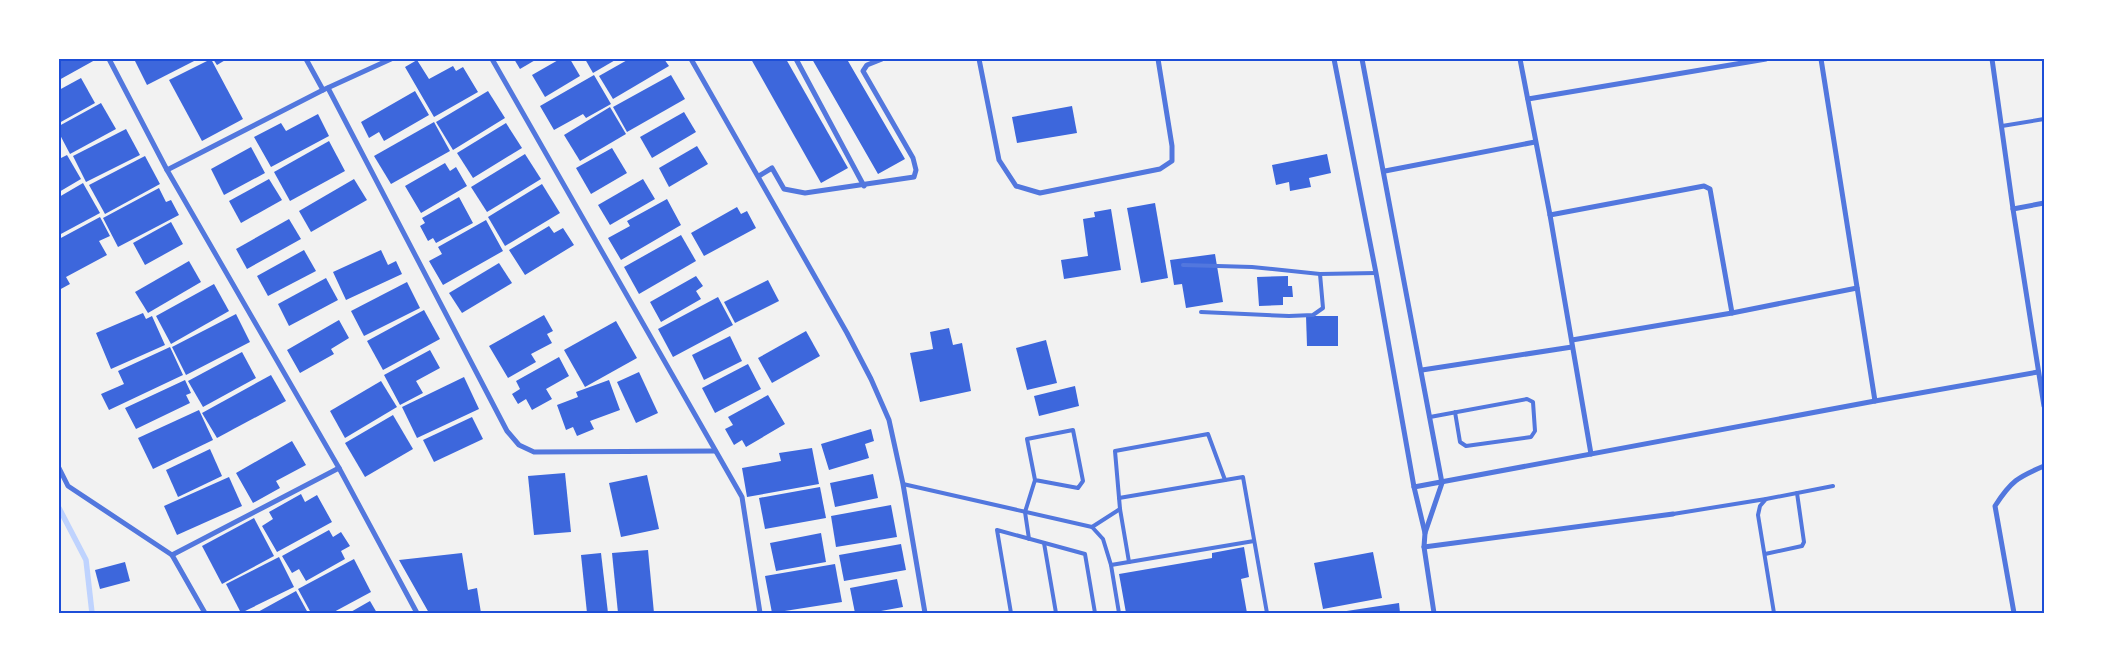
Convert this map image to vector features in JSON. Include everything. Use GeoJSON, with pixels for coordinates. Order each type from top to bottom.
{"type":"FeatureCollection","features":[{"type":"Feature","properties":{"kind":"street"},"geometry":{"type":"LineString","coordinates":[[109,59],[167,170],[339,468],[417,613]]}},
{"type":"Feature","properties":{"kind":"street"},"geometry":{"type":"LineString","coordinates":[[306,59],[325,89],[507,431],[519,445],[534,452],[715,451]]}},
{"type":"Feature","properties":{"kind":"street"},"geometry":{"type":"LineString","coordinates":[[167,170],[325,89],[391,59]]}},
{"type":"Feature","properties":{"kind":"street"},"geometry":{"type":"LineString","coordinates":[[492,59],[742,497],[760,613]]}},
{"type":"Feature","properties":{"kind":"street"},"geometry":{"type":"LineString","coordinates":[[691,59],[759,176],[872,379],[889,420],[903,484],[925,613]]}},
{"type":"Feature","properties":{"kind":"street"},"geometry":{"type":"LineString","coordinates":[[796,59],[864,186]]}},
{"type":"Feature","properties":{"kind":"street"},"geometry":{"type":"LineString","coordinates":[[759,176],[772,168],[784,189],[805,194],[914,177],[916,170],[913,158],[862,71],[867,65],[882,59]]}},
{"type":"Feature","properties":{"kind":"street"},"geometry":{"type":"LineString","coordinates":[[980,59],[999,160],[1016,186],[1040,193],[1160,170],[1172,161],[1172,146],[1158,60],[1166,59]]}},
{"type":"Feature","properties":{"kind":"street"},"geometry":{"type":"LineString","coordinates":[[1334,59],[1376,273],[1414,487],[1425,533]]}},
{"type":"Feature","properties":{"kind":"street"},"geometry":{"type":"LineString","coordinates":[[1362,59],[1385,171],[1442,483],[1425,533],[1424,547],[1434,613]]}},
{"type":"Feature","properties":{"kind":"street"},"geometry":{"type":"LineString","coordinates":[[1520,59],[1550,215],[1592,454]]}},
{"type":"Feature","properties":{"kind":"street"},"geometry":{"type":"LineString","coordinates":[[1528,99],[1766,59]]}},
{"type":"Feature","properties":{"kind":"street"},"geometry":{"type":"LineString","coordinates":[[1821,59],[1875,401]]}},
{"type":"Feature","properties":{"kind":"street"},"geometry":{"type":"LineString","coordinates":[[1992,59],[2044,406]]}},
{"type":"Feature","properties":{"kind":"street"},"geometry":{"type":"LineString","coordinates":[[1385,171],[1536,142]]}},
{"type":"Feature","properties":{"kind":"street"},"geometry":{"type":"LineString","coordinates":[[1550,215],[1704,186],[1710,189],[1732,313]]}},
{"type":"Feature","properties":{"kind":"street"},"geometry":{"type":"LineString","coordinates":[[2013,209],[2044,203]]}},
{"type":"Feature","properties":{"kind":"street"},"geometry":{"type":"LineString","coordinates":[[1572,340],[1732,313],[1857,288]]}},
{"type":"Feature","properties":{"kind":"street"},"geometry":{"type":"LineString","coordinates":[[1422,370],[1572,347]]}},
{"type":"Feature","properties":{"kind":"street"},"geometry":{"type":"LineString","coordinates":[[1414,487],[2038,372]]}},
{"type":"Feature","properties":{"kind":"street"},"geometry":{"type":"LineString","coordinates":[[2014,613],[1996,506],[2006,489],[2020,476],[2044,466]]}},
{"type":"Feature","properties":{"kind":"street"},"geometry":{"type":"LineString","coordinates":[[59,468],[68,486],[172,555],[206,613]]}},
{"type":"Feature","properties":{"kind":"street"},"geometry":{"type":"LineString","coordinates":[[172,555],[339,468]]}},
{"type":"Feature","properties":{"kind":"street"},"geometry":{"type":"LineString","coordinates":[[1424,547],[1673,514]]}},
{"type":"Feature","properties":{"kind":"lane"},"geometry":{"type":"LineString","coordinates":[[2002,126],[2044,119]]}},
{"type":"Feature","properties":{"kind":"lane"},"geometry":{"type":"LineString","coordinates":[[1183,265],[1252,267],[1320,274],[1376,273]]}},
{"type":"Feature","properties":{"kind":"lane"},"geometry":{"type":"LineString","coordinates":[[1201,312],[1289,316],[1313,314],[1323,308],[1320,274]]}},
{"type":"Feature","properties":{"kind":"lane"},"geometry":{"type":"LineString","coordinates":[[1430,417],[1455,412],[1527,399],[1532,402],[1535,431],[1531,437],[1466,446],[1460,442],[1455,412]]}},
{"type":"Feature","properties":{"kind":"lane"},"geometry":{"type":"LineString","coordinates":[[1029,539],[1026,512],[1035,480],[1027,439],[1073,430],[1083,481],[1078,488],[1035,480]]}},
{"type":"Feature","properties":{"kind":"lane"},"geometry":{"type":"LineString","coordinates":[[1129,562],[1120,509],[1115,451],[1208,434],[1226,480]]}},
{"type":"Feature","properties":{"kind":"lane"},"geometry":{"type":"LineString","coordinates":[[1119,498],[1243,477],[1267,613]]}},
{"type":"Feature","properties":{"kind":"lane"},"geometry":{"type":"LineString","coordinates":[[903,484],[1092,527],[1103,539],[1111,565],[1119,613]]}},
{"type":"Feature","properties":{"kind":"lane"},"geometry":{"type":"LineString","coordinates":[[1673,514],[1833,486]]}},
{"type":"Feature","properties":{"kind":"lane"},"geometry":{"type":"LineString","coordinates":[[1765,554],[1802,546],[1804,542],[1797,493]]}},
{"type":"Feature","properties":{"kind":"lane"},"geometry":{"type":"LineString","coordinates":[[1766,499],[1760,506],[1758,515],[1774,613]]}},
{"type":"Feature","properties":{"kind":"lane"},"geometry":{"type":"LineString","coordinates":[[1092,527],[1120,509]]}},
{"type":"Feature","properties":{"kind":"lane"},"geometry":{"type":"LineString","coordinates":[[1011,613],[997,530],[1085,554],[1095,613]]}},
{"type":"Feature","properties":{"kind":"lane"},"geometry":{"type":"LineString","coordinates":[[1111,565],[1254,540]]}},
{"type":"Feature","properties":{"kind":"lane"},"geometry":{"type":"LineString","coordinates":[[1044,543],[1056,613]]}},
{"type":"Feature","properties":{"kind":"building"},"geometry":{"type":"Polygon","coordinates":[[[59,59],[94,59],[95,60],[59,80],[59,59]]]}},
{"type":"Feature","properties":{"kind":"building"},"geometry":{"type":"Polygon","coordinates":[[[134,59],[198,59],[147,85],[134,59]]]}},
{"type":"Feature","properties":{"kind":"building"},"geometry":{"type":"Polygon","coordinates":[[[211,59],[243,119],[202,141],[169,80],[211,59]]]}},
{"type":"Feature","properties":{"kind":"building"},"geometry":{"type":"Polygon","coordinates":[[[213,59],[227,59],[217,65],[213,59]]]}},
{"type":"Feature","properties":{"kind":"building"},"geometry":{"type":"Polygon","coordinates":[[[514,59],[537,59],[520,69],[514,59]]]}},
{"type":"Feature","properties":{"kind":"building"},"geometry":{"type":"Polygon","coordinates":[[[560,59],[570,59],[580,76],[545,97],[532,75],[560,59]]]}},
{"type":"Feature","properties":{"kind":"building"},"geometry":{"type":"Polygon","coordinates":[[[585,59],[617,59],[593,73],[585,59]]]}},
{"type":"Feature","properties":{"kind":"building"},"geometry":{"type":"Polygon","coordinates":[[[629,59],[664,59],[669,66],[613,99],[599,76],[629,59]]]}},
{"type":"Feature","properties":{"kind":"building"},"geometry":{"type":"Polygon","coordinates":[[[751,59],[786,59],[848,168],[821,183],[751,59]]]}},
{"type":"Feature","properties":{"kind":"building"},"geometry":{"type":"Polygon","coordinates":[[[812,59],[852,59],[848,61],[905,159],[878,174],[812,59]]]}},
{"type":"Feature","properties":{"kind":"building"},"geometry":{"type":"Polygon","coordinates":[[[417,60],[429,79],[453,66],[456,71],[463,67],[478,92],[434,117],[405,67],[417,60]]]}},
{"type":"Feature","properties":{"kind":"building"},"geometry":{"type":"Polygon","coordinates":[[[594,75],[611,104],[586,118],[583,114],[554,130],[540,106],[594,75]]]}},
{"type":"Feature","properties":{"kind":"building"},"geometry":{"type":"Polygon","coordinates":[[[671,75],[685,99],[627,132],[613,107],[671,75]]]}},
{"type":"Feature","properties":{"kind":"building"},"geometry":{"type":"Polygon","coordinates":[[[81,78],[95,103],[59,123],[59,90],[81,78]]]}},
{"type":"Feature","properties":{"kind":"building"},"geometry":{"type":"Polygon","coordinates":[[[415,91],[429,115],[384,141],[379,132],[369,138],[361,122],[415,91]]]}},
{"type":"Feature","properties":{"kind":"building"},"geometry":{"type":"Polygon","coordinates":[[[488,91],[505,118],[453,150],[436,122],[488,91]]]}},
{"type":"Feature","properties":{"kind":"building"},"geometry":{"type":"Polygon","coordinates":[[[101,103],[116,129],[70,154],[59,133],[59,126],[101,103]]]}},
{"type":"Feature","properties":{"kind":"building"},"geometry":{"type":"Polygon","coordinates":[[[1072,106],[1077,133],[1017,143],[1012,117],[1072,106]]]}},
{"type":"Feature","properties":{"kind":"building"},"geometry":{"type":"Polygon","coordinates":[[[610,107],[626,134],[580,161],[564,135],[610,107]]]}},
{"type":"Feature","properties":{"kind":"building"},"geometry":{"type":"Polygon","coordinates":[[[684,112],[696,132],[652,158],[640,137],[684,112]]]}},
{"type":"Feature","properties":{"kind":"building"},"geometry":{"type":"Polygon","coordinates":[[[318,114],[329,136],[271,167],[254,137],[281,123],[286,131],[318,114]]]}},
{"type":"Feature","properties":{"kind":"building"},"geometry":{"type":"Polygon","coordinates":[[[434,122],[450,151],[391,184],[374,156],[434,122]]]}},
{"type":"Feature","properties":{"kind":"building"},"geometry":{"type":"Polygon","coordinates":[[[506,123],[522,148],[473,178],[457,153],[506,123]]]}},
{"type":"Feature","properties":{"kind":"building"},"geometry":{"type":"Polygon","coordinates":[[[126,129],[140,155],[86,182],[73,156],[126,129]]]}},
{"type":"Feature","properties":{"kind":"building"},"geometry":{"type":"Polygon","coordinates":[[[329,141],[345,171],[290,201],[274,172],[329,141]]]}},
{"type":"Feature","properties":{"kind":"building"},"geometry":{"type":"Polygon","coordinates":[[[697,146],[708,164],[669,187],[659,168],[697,146]]]}},
{"type":"Feature","properties":{"kind":"building"},"geometry":{"type":"Polygon","coordinates":[[[251,147],[265,173],[224,195],[211,169],[251,147]]]}},
{"type":"Feature","properties":{"kind":"building"},"geometry":{"type":"Polygon","coordinates":[[[612,148],[627,173],[591,194],[576,168],[612,148]]]}},
{"type":"Feature","properties":{"kind":"building"},"geometry":{"type":"Polygon","coordinates":[[[525,154],[541,179],[487,212],[471,187],[525,154]]]}},
{"type":"Feature","properties":{"kind":"building"},"geometry":{"type":"Polygon","coordinates":[[[1327,154],[1331,173],[1309,178],[1311,187],[1290,191],[1289,182],[1276,185],[1272,165],[1327,154]]]}},
{"type":"Feature","properties":{"kind":"building"},"geometry":{"type":"Polygon","coordinates":[[[67,155],[81,179],[59,192],[59,159],[67,155]]]}},
{"type":"Feature","properties":{"kind":"building"},"geometry":{"type":"Polygon","coordinates":[[[145,156],[160,184],[105,214],[89,185],[145,156]]]}},
{"type":"Feature","properties":{"kind":"building"},"geometry":{"type":"Polygon","coordinates":[[[445,163],[450,171],[456,167],[467,186],[421,213],[405,186],[445,163]]]}},
{"type":"Feature","properties":{"kind":"building"},"geometry":{"type":"Polygon","coordinates":[[[269,179],[282,200],[241,223],[229,201],[269,179]]]}},
{"type":"Feature","properties":{"kind":"building"},"geometry":{"type":"Polygon","coordinates":[[[354,179],[367,200],[311,232],[299,211],[354,179]]]}},
{"type":"Feature","properties":{"kind":"building"},"geometry":{"type":"Polygon","coordinates":[[[643,179],[655,199],[610,225],[598,205],[643,179]]]}},
{"type":"Feature","properties":{"kind":"building"},"geometry":{"type":"Polygon","coordinates":[[[83,183],[100,213],[59,235],[59,197],[83,183]]]}},
{"type":"Feature","properties":{"kind":"building"},"geometry":{"type":"Polygon","coordinates":[[[542,184],[560,213],[505,246],[488,217],[542,184]]]}},
{"type":"Feature","properties":{"kind":"building"},"geometry":{"type":"Polygon","coordinates":[[[159,188],[166,202],[171,200],[179,215],[118,247],[103,218],[159,188]]]}},
{"type":"Feature","properties":{"kind":"building"},"geometry":{"type":"Polygon","coordinates":[[[459,197],[473,223],[436,243],[433,238],[428,241],[420,226],[425,223],[422,218],[459,197]]]}},
{"type":"Feature","properties":{"kind":"building"},"geometry":{"type":"Polygon","coordinates":[[[667,199],[681,225],[621,260],[608,238],[630,226],[627,221],[667,199]]]}},
{"type":"Feature","properties":{"kind":"building"},"geometry":{"type":"Polygon","coordinates":[[[1155,203],[1168,278],[1141,283],[1127,208],[1155,203]]]}},
{"type":"Feature","properties":{"kind":"building"},"geometry":{"type":"Polygon","coordinates":[[[737,207],[741,214],[747,211],[756,228],[704,256],[691,233],[737,207]]]}},
{"type":"Feature","properties":{"kind":"building"},"geometry":{"type":"Polygon","coordinates":[[[1111,209],[1121,270],[1064,279],[1061,260],[1088,256],[1083,219],[1095,217],[1094,212],[1111,209]]]}},
{"type":"Feature","properties":{"kind":"building"},"geometry":{"type":"Polygon","coordinates":[[[100,217],[110,236],[99,241],[107,255],[66,277],[70,284],[59,290],[59,239],[100,217]]]}},
{"type":"Feature","properties":{"kind":"building"},"geometry":{"type":"Polygon","coordinates":[[[289,219],[301,239],[247,269],[236,249],[289,219]]]}},
{"type":"Feature","properties":{"kind":"building"},"geometry":{"type":"Polygon","coordinates":[[[486,220],[503,251],[443,285],[429,261],[442,254],[438,247],[486,220]]]}},
{"type":"Feature","properties":{"kind":"building"},"geometry":{"type":"Polygon","coordinates":[[[171,222],[183,244],[145,265],[133,243],[171,222]]]}},
{"type":"Feature","properties":{"kind":"building"},"geometry":{"type":"Polygon","coordinates":[[[549,226],[554,233],[563,228],[574,245],[525,275],[509,250],[549,226]]]}},
{"type":"Feature","properties":{"kind":"building"},"geometry":{"type":"Polygon","coordinates":[[[681,235],[696,261],[639,294],[624,267],[681,235]]]}},
{"type":"Feature","properties":{"kind":"building"},"geometry":{"type":"Polygon","coordinates":[[[304,250],[316,271],[268,296],[257,276],[304,250]]]}},
{"type":"Feature","properties":{"kind":"building"},"geometry":{"type":"Polygon","coordinates":[[[381,250],[388,265],[396,261],[402,274],[346,300],[333,272],[381,250]]]}},
{"type":"Feature","properties":{"kind":"building"},"geometry":{"type":"Polygon","coordinates":[[[1215,254],[1223,302],[1186,308],[1182,284],[1174,285],[1170,260],[1215,254]]]}},
{"type":"Feature","properties":{"kind":"building"},"geometry":{"type":"Polygon","coordinates":[[[189,261],[201,282],[148,313],[135,292],[189,261]]]}},
{"type":"Feature","properties":{"kind":"building"},"geometry":{"type":"Polygon","coordinates":[[[499,263],[512,283],[462,313],[449,293],[499,263]]]}},
{"type":"Feature","properties":{"kind":"building"},"geometry":{"type":"Polygon","coordinates":[[[696,276],[703,286],[696,291],[701,299],[661,322],[650,302],[696,276]]]}},
{"type":"Feature","properties":{"kind":"building"},"geometry":{"type":"Polygon","coordinates":[[[1288,276],[1288,286],[1292,286],[1293,297],[1283,297],[1283,305],[1259,306],[1257,277],[1288,276]]]}},
{"type":"Feature","properties":{"kind":"building"},"geometry":{"type":"Polygon","coordinates":[[[326,278],[338,300],[289,326],[278,304],[326,278]]]}},
{"type":"Feature","properties":{"kind":"building"},"geometry":{"type":"Polygon","coordinates":[[[768,280],[779,301],[735,323],[724,302],[768,280]]]}},
{"type":"Feature","properties":{"kind":"building"},"geometry":{"type":"Polygon","coordinates":[[[407,282],[420,308],[364,336],[351,311],[407,282]]]}},
{"type":"Feature","properties":{"kind":"building"},"geometry":{"type":"Polygon","coordinates":[[[214,284],[229,311],[171,344],[156,316],[214,284]]]}},
{"type":"Feature","properties":{"kind":"building"},"geometry":{"type":"Polygon","coordinates":[[[718,297],[733,325],[673,357],[658,329],[718,297]]]}},
{"type":"Feature","properties":{"kind":"building"},"geometry":{"type":"Polygon","coordinates":[[[424,310],[440,339],[383,370],[367,341],[424,310]]]}},
{"type":"Feature","properties":{"kind":"building"},"geometry":{"type":"Polygon","coordinates":[[[143,313],[146,319],[152,316],[165,345],[111,369],[96,333],[143,313]]]}},
{"type":"Feature","properties":{"kind":"building"},"geometry":{"type":"Polygon","coordinates":[[[236,314],[250,342],[186,375],[172,347],[236,314]]]}},
{"type":"Feature","properties":{"kind":"building"},"geometry":{"type":"Polygon","coordinates":[[[544,315],[553,331],[547,334],[552,343],[531,354],[536,362],[508,378],[489,346],[544,315]]]}},
{"type":"Feature","properties":{"kind":"building"},"geometry":{"type":"Polygon","coordinates":[[[1306,316],[1338,316],[1338,346],[1307,346],[1306,316]]]}},
{"type":"Feature","properties":{"kind":"building"},"geometry":{"type":"Polygon","coordinates":[[[339,320],[349,338],[331,349],[334,354],[300,373],[287,350],[339,320]]]}},
{"type":"Feature","properties":{"kind":"building"},"geometry":{"type":"Polygon","coordinates":[[[616,321],[637,358],[585,387],[564,350],[616,321]]]}},
{"type":"Feature","properties":{"kind":"building"},"geometry":{"type":"Polygon","coordinates":[[[949,328],[953,345],[962,343],[971,391],[920,402],[910,353],[933,349],[930,332],[949,328]]]}},
{"type":"Feature","properties":{"kind":"building"},"geometry":{"type":"Polygon","coordinates":[[[806,331],[820,356],[772,383],[758,358],[806,331]]]}},
{"type":"Feature","properties":{"kind":"building"},"geometry":{"type":"Polygon","coordinates":[[[730,336],[742,361],[704,380],[692,355],[730,336]]]}},
{"type":"Feature","properties":{"kind":"building"},"geometry":{"type":"Polygon","coordinates":[[[1046,340],[1057,383],[1027,390],[1016,348],[1046,340]]]}},
{"type":"Feature","properties":{"kind":"building"},"geometry":{"type":"Polygon","coordinates":[[[170,347],[183,375],[109,410],[101,394],[124,384],[118,371],[170,347]]]}},
{"type":"Feature","properties":{"kind":"building"},"geometry":{"type":"Polygon","coordinates":[[[430,350],[440,368],[416,381],[423,393],[400,405],[384,375],[430,350]]]}},
{"type":"Feature","properties":{"kind":"building"},"geometry":{"type":"Polygon","coordinates":[[[242,352],[256,378],[203,407],[188,381],[242,352]]]}},
{"type":"Feature","properties":{"kind":"building"},"geometry":{"type":"Polygon","coordinates":[[[559,357],[569,376],[546,389],[552,399],[532,410],[526,399],[518,404],[512,394],[520,389],[516,381],[559,357]]]}},
{"type":"Feature","properties":{"kind":"building"},"geometry":{"type":"Polygon","coordinates":[[[748,364],[761,389],[715,413],[702,388],[748,364]]]}},
{"type":"Feature","properties":{"kind":"building"},"geometry":{"type":"Polygon","coordinates":[[[639,372],[658,413],[636,423],[617,382],[639,372]]]}},
{"type":"Feature","properties":{"kind":"building"},"geometry":{"type":"Polygon","coordinates":[[[271,375],[286,401],[217,438],[202,413],[271,375]]]}},
{"type":"Feature","properties":{"kind":"building"},"geometry":{"type":"Polygon","coordinates":[[[464,377],[479,409],[417,438],[402,407],[464,377]]]}},
{"type":"Feature","properties":{"kind":"building"},"geometry":{"type":"Polygon","coordinates":[[[185,380],[191,393],[186,395],[190,403],[136,429],[125,408],[185,380]]]}},
{"type":"Feature","properties":{"kind":"building"},"geometry":{"type":"Polygon","coordinates":[[[609,380],[620,410],[590,421],[594,429],[577,436],[573,427],[566,430],[557,405],[578,397],[576,392],[609,380]]]}},
{"type":"Feature","properties":{"kind":"building"},"geometry":{"type":"Polygon","coordinates":[[[381,381],[397,407],[345,438],[330,411],[381,381]]]}},
{"type":"Feature","properties":{"kind":"building"},"geometry":{"type":"Polygon","coordinates":[[[1075,386],[1079,406],[1039,416],[1034,396],[1075,386]]]}},
{"type":"Feature","properties":{"kind":"building"},"geometry":{"type":"Polygon","coordinates":[[[768,395],[785,424],[746,447],[742,440],[734,445],[725,429],[733,425],[728,417],[768,395]]]}},
{"type":"Feature","properties":{"kind":"building"},"geometry":{"type":"Polygon","coordinates":[[[199,410],[213,440],[153,469],[138,438],[199,410]]]}},
{"type":"Feature","properties":{"kind":"building"},"geometry":{"type":"Polygon","coordinates":[[[393,415],[413,449],[365,477],[345,443],[393,415]]]}},
{"type":"Feature","properties":{"kind":"building"},"geometry":{"type":"Polygon","coordinates":[[[472,417],[483,439],[434,462],[423,440],[472,417]]]}},
{"type":"Feature","properties":{"kind":"building"},"geometry":{"type":"Polygon","coordinates":[[[871,429],[874,441],[865,444],[869,458],[829,470],[821,444],[871,429]]]}},
{"type":"Feature","properties":{"kind":"building"},"geometry":{"type":"Polygon","coordinates":[[[292,441],[306,465],[276,481],[280,488],[253,503],[236,473],[292,441]]]}},
{"type":"Feature","properties":{"kind":"building"},"geometry":{"type":"Polygon","coordinates":[[[812,448],[819,484],[747,497],[742,468],[781,461],[779,453],[812,448]]]}},
{"type":"Feature","properties":{"kind":"building"},"geometry":{"type":"Polygon","coordinates":[[[210,449],[222,476],[178,497],[166,470],[210,449]]]}},
{"type":"Feature","properties":{"kind":"building"},"geometry":{"type":"Polygon","coordinates":[[[565,473],[571,532],[534,535],[528,476],[565,473]]]}},
{"type":"Feature","properties":{"kind":"building"},"geometry":{"type":"Polygon","coordinates":[[[873,474],[878,498],[835,507],[830,483],[873,474]]]}},
{"type":"Feature","properties":{"kind":"building"},"geometry":{"type":"Polygon","coordinates":[[[647,475],[659,529],[621,537],[609,483],[647,475]]]}},
{"type":"Feature","properties":{"kind":"building"},"geometry":{"type":"Polygon","coordinates":[[[229,477],[242,506],[177,535],[164,506],[229,477]]]}},
{"type":"Feature","properties":{"kind":"building"},"geometry":{"type":"Polygon","coordinates":[[[820,487],[826,518],[765,529],[759,498],[820,487]]]}},
{"type":"Feature","properties":{"kind":"building"},"geometry":{"type":"Polygon","coordinates":[[[301,494],[305,502],[317,495],[332,522],[277,552],[262,526],[273,519],[269,512],[301,494]]]}},
{"type":"Feature","properties":{"kind":"building"},"geometry":{"type":"Polygon","coordinates":[[[891,505],[897,537],[836,547],[831,516],[891,505]]]}},
{"type":"Feature","properties":{"kind":"building"},"geometry":{"type":"Polygon","coordinates":[[[254,518],[274,556],[222,584],[202,546],[254,518]]]}},
{"type":"Feature","properties":{"kind":"building"},"geometry":{"type":"Polygon","coordinates":[[[329,530],[333,537],[341,532],[350,546],[341,551],[345,559],[306,581],[299,569],[292,573],[282,556],[329,530]]]}},
{"type":"Feature","properties":{"kind":"building"},"geometry":{"type":"Polygon","coordinates":[[[821,533],[826,562],[776,571],[770,543],[821,533]]]}},
{"type":"Feature","properties":{"kind":"building"},"geometry":{"type":"Polygon","coordinates":[[[901,544],[906,570],[844,581],[839,555],[901,544]]]}},
{"type":"Feature","properties":{"kind":"building"},"geometry":{"type":"Polygon","coordinates":[[[1244,547],[1249,577],[1241,579],[1247,613],[1126,613],[1119,574],[1212,558],[1212,553],[1244,547]]]}},
{"type":"Feature","properties":{"kind":"building"},"geometry":{"type":"Polygon","coordinates":[[[648,550],[654,613],[618,613],[612,553],[648,550]]]}},
{"type":"Feature","properties":{"kind":"building"},"geometry":{"type":"Polygon","coordinates":[[[1373,552],[1382,598],[1323,609],[1314,563],[1373,552]]]}},
{"type":"Feature","properties":{"kind":"building"},"geometry":{"type":"Polygon","coordinates":[[[462,553],[468,590],[477,588],[481,613],[429,613],[399,560],[462,553]]]}},
{"type":"Feature","properties":{"kind":"building"},"geometry":{"type":"Polygon","coordinates":[[[601,553],[608,613],[587,613],[581,555],[601,553]]]}},
{"type":"Feature","properties":{"kind":"building"},"geometry":{"type":"Polygon","coordinates":[[[279,557],[294,587],[241,613],[226,584],[279,557]]]}},
{"type":"Feature","properties":{"kind":"building"},"geometry":{"type":"Polygon","coordinates":[[[354,559],[371,592],[332,613],[311,613],[298,589],[354,559]]]}},
{"type":"Feature","properties":{"kind":"building"},"geometry":{"type":"Polygon","coordinates":[[[125,562],[130,581],[100,589],[95,570],[125,562]]]}},
{"type":"Feature","properties":{"kind":"building"},"geometry":{"type":"Polygon","coordinates":[[[835,564],[842,602],[772,613],[765,576],[835,564]]]}},
{"type":"Feature","properties":{"kind":"building"},"geometry":{"type":"Polygon","coordinates":[[[897,579],[903,607],[870,613],[855,613],[850,588],[897,579]]]}},
{"type":"Feature","properties":{"kind":"building"},"geometry":{"type":"Polygon","coordinates":[[[296,591],[308,613],[256,613],[296,591]]]}},
{"type":"Feature","properties":{"kind":"building"},"geometry":{"type":"Polygon","coordinates":[[[370,601],[377,613],[349,613],[370,601]]]}},
{"type":"Feature","properties":{"kind":"building"},"geometry":{"type":"Polygon","coordinates":[[[1399,603],[1400,613],[1340,613],[1340,612],[1399,603]]]}},
{"type":"Feature","properties":{"kind":"waterway"},"geometry":{"type":"LineString","coordinates":[[59,508],[86,560],[92,613]]}}]}
